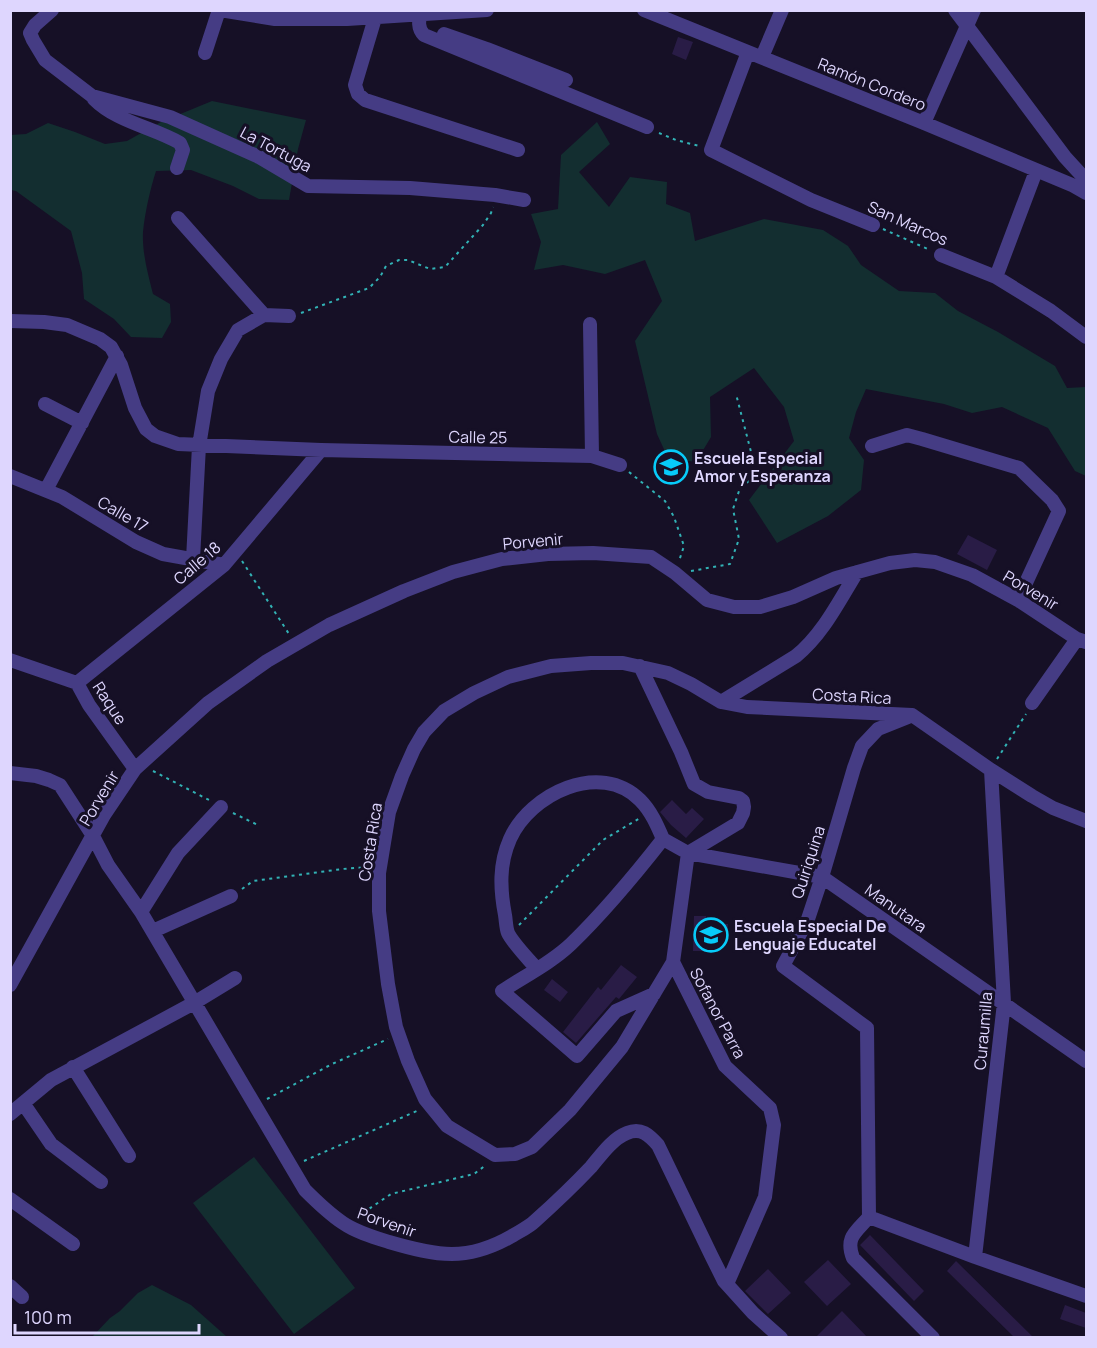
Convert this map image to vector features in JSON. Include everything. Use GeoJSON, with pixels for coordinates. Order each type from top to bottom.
{"type":"FeatureCollection","features":[{"type":"Feature","properties":{"kind":"street","name":"La Tortuga"},"geometry":{"type":"LineString","coordinates":[[52,10],[35,25],[30,33],[45,60],[112,113],[180,143],[183,150],[177,168]]}},
{"type":"Feature","properties":{"kind":"street"},"geometry":{"type":"LineString","coordinates":[[205,53],[220,10],[275,15],[375,18],[420,17],[487,10]]}},
{"type":"Feature","properties":{"kind":"street","name":"Ramón Cordero"},"geometry":{"type":"LineString","coordinates":[[644,10],[924,123],[1086,193]]}},
{"type":"Feature","properties":{"kind":"street"},"geometry":{"type":"LineString","coordinates":[[762,57],[782,10]]}},
{"type":"Feature","properties":{"kind":"street"},"geometry":{"type":"LineString","coordinates":[[955,10],[1065,157],[1086,180]]}},
{"type":"Feature","properties":{"kind":"street"},"geometry":{"type":"LineString","coordinates":[[924,123],[974,10]]}},
{"type":"Feature","properties":{"kind":"street"},"geometry":{"type":"LineString","coordinates":[[420,17],[487,49],[566,80]]}},
{"type":"Feature","properties":{"kind":"street"},"geometry":{"type":"LineString","coordinates":[[420,17],[421,31],[424,35],[647,127]]}},
{"type":"Feature","properties":{"kind":"street"},"geometry":{"type":"LineString","coordinates":[[375,18],[356,85],[358,94],[365,100],[518,150]]}},
{"type":"Feature","properties":{"kind":"street"},"geometry":{"type":"LineString","coordinates":[[711,150],[748,52]]}},
{"type":"Feature","properties":{"kind":"street","name":"La Tortuga"},"geometry":{"type":"LineString","coordinates":[[92,96],[170,117],[259,157],[308,186],[410,188],[495,195],[524,200]]}},
{"type":"Feature","properties":{"kind":"street","name":"San Marcos"},"geometry":{"type":"LineString","coordinates":[[711,150],[811,200],[873,225]]}},
{"type":"Feature","properties":{"kind":"street"},"geometry":{"type":"LineString","coordinates":[[996,277],[1036,171]]}},
{"type":"Feature","properties":{"kind":"street"},"geometry":{"type":"LineString","coordinates":[[178,218],[264,315]]}},
{"type":"Feature","properties":{"kind":"street","name":"San Marcos"},"geometry":{"type":"LineString","coordinates":[[941,255],[996,277],[1086,337]]}},
{"type":"Feature","properties":{"kind":"street"},"geometry":{"type":"LineString","coordinates":[[193,559],[199,446],[208,391],[220,359],[238,330],[264,315],[289,316]]}},
{"type":"Feature","properties":{"kind":"street"},"geometry":{"type":"LineString","coordinates":[[10,321],[67,325],[100,339],[111,347],[117,356],[46,490]]}},
{"type":"Feature","properties":{"kind":"street"},"geometry":{"type":"LineString","coordinates":[[590,324],[592,456]]}},
{"type":"Feature","properties":{"kind":"street","name":"Calle 25"},"geometry":{"type":"LineString","coordinates":[[117,356],[135,408],[146,429],[155,436],[178,444],[321,450],[592,456],[620,465]]}},
{"type":"Feature","properties":{"kind":"street"},"geometry":{"type":"LineString","coordinates":[[45,404],[82,423]]}},
{"type":"Feature","properties":{"kind":"street"},"geometry":{"type":"LineString","coordinates":[[872,447],[907,435],[932,442],[1019,468],[1052,500],[1059,511],[1018,600]]}},
{"type":"Feature","properties":{"kind":"street","name":"Calle 18"},"geometry":{"type":"LineString","coordinates":[[77,683],[224,564],[321,450]]}},
{"type":"Feature","properties":{"kind":"street","name":"Calle 17"},"geometry":{"type":"LineString","coordinates":[[10,476],[62,497],[136,542],[163,554],[224,564]]}},
{"type":"Feature","properties":{"kind":"street","name":"Porvenir"},"geometry":{"type":"LineString","coordinates":[[781,1338],[724,1281],[658,1145],[642,1131],[625,1133],[611,1144],[589,1169],[533,1223],[499,1243],[471,1253],[442,1254],[412,1249],[372,1237],[345,1225],[323,1209],[305,1190],[153,931],[108,866],[93,836],[104,815],[135,769],[208,703],[267,661],[329,625],[404,591],[453,572],[502,559],[548,554],[593,553],[651,557],[675,573],[706,600],[734,607],[760,607],[793,597],[836,578],[890,563],[915,560],[935,562],[972,575],[1018,600],[1082,640]]}},
{"type":"Feature","properties":{"kind":"street"},"geometry":{"type":"LineString","coordinates":[[721,702],[807,647],[857,572]]}},
{"type":"Feature","properties":{"kind":"street"},"geometry":{"type":"LineString","coordinates":[[1032,704],[1082,640]]}},
{"type":"Feature","properties":{"kind":"street","name":"Raque"},"geometry":{"type":"LineString","coordinates":[[10,660],[77,683],[89,705],[135,769]]}},
{"type":"Feature","properties":{"kind":"street","name":"Costa Rica"},"geometry":{"type":"LineString","coordinates":[[501,1155],[495,1155],[447,1126],[425,1099],[396,1027],[386,974],[380,911],[380,867],[389,812],[414,749],[424,732],[444,711],[474,693],[508,677],[551,666],[623,663],[668,673],[721,702],[747,707],[912,715],[991,770],[1053,808],[1086,821]]}},
{"type":"Feature","properties":{"kind":"street"},"geometry":{"type":"LineString","coordinates":[[640,666],[694,784],[708,792],[739,798],[743,801],[743,813],[738,823],[688,853]]}},
{"type":"Feature","properties":{"kind":"street","name":"Quiriquina"},"geometry":{"type":"LineString","coordinates":[[869,1217],[867,1028],[783,966],[807,919],[862,746],[878,729],[912,715]]}},
{"type":"Feature","properties":{"kind":"street","name":"Curaumilla"},"geometry":{"type":"LineString","coordinates":[[975,1257],[1004,1003],[991,770]]}},
{"type":"Feature","properties":{"kind":"street"},"geometry":{"type":"LineString","coordinates":[[10,773],[36,776],[60,785],[93,836],[10,985]]}},
{"type":"Feature","properties":{"kind":"street"},"geometry":{"type":"LineString","coordinates":[[537,969],[508,935],[501,884],[502,861],[511,837],[540,802],[558,791],[582,783],[603,782],[622,788],[639,799],[650,812],[663,839],[626,885],[570,945],[537,969],[502,991],[577,1056],[616,1011],[654,994]]}},
{"type":"Feature","properties":{"kind":"street"},"geometry":{"type":"LineString","coordinates":[[141,912],[178,853],[221,807]]}},
{"type":"Feature","properties":{"kind":"street","name":"Manutara"},"geometry":{"type":"LineString","coordinates":[[663,839],[688,853],[822,877],[1086,1061]]}},
{"type":"Feature","properties":{"kind":"street","name":"Sofanor Parra"},"geometry":{"type":"LineString","coordinates":[[688,853],[673,962],[725,1066],[770,1108],[774,1125],[765,1197],[728,1284]]}},
{"type":"Feature","properties":{"kind":"street"},"geometry":{"type":"LineString","coordinates":[[153,931],[231,896]]}},
{"type":"Feature","properties":{"kind":"street"},"geometry":{"type":"LineString","coordinates":[[501,1155],[514,1154],[532,1147],[570,1110],[622,1047],[673,962]]}},
{"type":"Feature","properties":{"kind":"street"},"geometry":{"type":"LineString","coordinates":[[10,1114],[51,1080],[194,1003],[235,978]]}},
{"type":"Feature","properties":{"kind":"street"},"geometry":{"type":"LineString","coordinates":[[73,1067],[129,1156]]}},
{"type":"Feature","properties":{"kind":"street"},"geometry":{"type":"LineString","coordinates":[[23,1103],[51,1144],[100,1182]]}},
{"type":"Feature","properties":{"kind":"street"},"geometry":{"type":"LineString","coordinates":[[10,1199],[73,1244]]}},
{"type":"Feature","properties":{"kind":"street"},"geometry":{"type":"LineString","coordinates":[[933,1338],[853,1258],[849,1249],[850,1240],[869,1217],[1086,1296]]}},
{"type":"Feature","properties":{"kind":"street"},"geometry":{"type":"LineString","coordinates":[[10,1286],[22,1297]]}},
{"type":"Feature","properties":{"kind":"path"},"geometry":{"type":"LineString","coordinates":[[647,127],[676,140],[711,150]]}},
{"type":"Feature","properties":{"kind":"path"},"geometry":{"type":"LineString","coordinates":[[289,316],[369,288],[380,278],[386,266],[399,260],[408,260],[430,269],[445,267],[483,225],[491,213],[495,195]]}},
{"type":"Feature","properties":{"kind":"path","name":"San Marcos"},"geometry":{"type":"LineString","coordinates":[[873,225],[941,255]]}},
{"type":"Feature","properties":{"kind":"path"},"geometry":{"type":"LineString","coordinates":[[620,465],[665,501],[674,517],[684,546],[675,573],[730,564],[739,539],[733,509],[740,488],[758,475],[736,394]]}},
{"type":"Feature","properties":{"kind":"path"},"geometry":{"type":"LineString","coordinates":[[236,551],[296,644]]}},
{"type":"Feature","properties":{"kind":"path"},"geometry":{"type":"LineString","coordinates":[[991,770],[1032,704]]}},
{"type":"Feature","properties":{"kind":"path"},"geometry":{"type":"LineString","coordinates":[[135,769],[155,771],[258,825]]}},
{"type":"Feature","properties":{"kind":"path"},"geometry":{"type":"LineString","coordinates":[[508,935],[603,840],[650,812]]}},
{"type":"Feature","properties":{"kind":"path"},"geometry":{"type":"LineString","coordinates":[[231,896],[254,881],[342,869],[380,867]]}},
{"type":"Feature","properties":{"kind":"path"},"geometry":{"type":"LineString","coordinates":[[256,1105],[332,1064],[399,1035]]}},
{"type":"Feature","properties":{"kind":"path"},"geometry":{"type":"LineString","coordinates":[[291,1167],[430,1105]]}},
{"type":"Feature","properties":{"kind":"path"},"geometry":{"type":"LineString","coordinates":[[345,1225],[391,1194],[474,1174],[501,1155]]}},
{"type":"Feature","properties":{"kind":"green space"},"geometry":{"type":"Polygon","coordinates":[[[212,101],[306,120],[289,200],[259,199],[191,170],[156,171],[145,217],[143,248],[153,294],[170,304],[171,322],[162,338],[131,337],[114,319],[84,299],[82,273],[71,231],[16,191],[11,190],[10,135],[26,134],[48,123],[105,144],[127,141],[161,122],[212,101]]]}},
{"type":"Feature","properties":{"kind":"green space"},"geometry":{"type":"Polygon","coordinates":[[[597,122],[610,144],[579,172],[609,207],[630,177],[667,182],[666,204],[690,213],[695,241],[764,219],[823,230],[848,246],[861,265],[899,291],[935,293],[958,311],[1055,366],[1067,388],[1086,387],[1086,476],[1075,471],[1048,428],[1002,407],[972,413],[944,404],[866,389],[856,412],[849,438],[864,460],[861,490],[828,516],[777,543],[749,500],[794,441],[784,407],[754,368],[710,397],[711,437],[696,462],[668,458],[657,434],[635,341],[662,301],[645,260],[605,274],[563,265],[534,270],[541,242],[531,214],[558,209],[561,155],[597,122]]]}},
{"type":"Feature","properties":{"kind":"green space"},"geometry":{"type":"Polygon","coordinates":[[[254,1157],[355,1288],[294,1334],[193,1203],[254,1157]]]}},
{"type":"Feature","properties":{"kind":"green space"},"geometry":{"type":"Polygon","coordinates":[[[152,1285],[191,1305],[227,1337],[92,1337],[138,1293],[152,1285]]]}},
{"type":"Feature","properties":{"kind":"building"},"geometry":{"type":"Polygon","coordinates":[[[678,37],[693,42],[686,60],[672,54],[678,37]]]}},
{"type":"Feature","properties":{"kind":"building"},"geometry":{"type":"Polygon","coordinates":[[[968,535],[997,550],[987,570],[957,554],[968,535]]]}},
{"type":"Feature","properties":{"kind":"building"},"geometry":{"type":"Polygon","coordinates":[[[672,800],[686,814],[692,808],[704,819],[686,838],[660,812],[672,800]]]}},
{"type":"Feature","properties":{"kind":"building","name":"Escuela Especial De Lenguaje Educatel"},"geometry":{"type":"Polygon","coordinates":[[[694,916],[706,916],[706,923],[728,924],[727,944],[706,943],[706,951],[693,951],[694,916]]]}},
{"type":"Feature","properties":{"kind":"building"},"geometry":{"type":"Polygon","coordinates":[[[621,965],[637,977],[619,999],[616,997],[576,1043],[563,1032],[598,987],[601,990],[621,965]]]}},
{"type":"Feature","properties":{"kind":"building"},"geometry":{"type":"Polygon","coordinates":[[[552,979],[568,992],[560,1002],[544,990],[552,979]]]}},
{"type":"Feature","properties":{"kind":"building"},"geometry":{"type":"Polygon","coordinates":[[[870,1235],[924,1291],[914,1301],[860,1245],[870,1235]]]}},
{"type":"Feature","properties":{"kind":"building"},"geometry":{"type":"Polygon","coordinates":[[[828,1260],[851,1284],[827,1306],[804,1282],[828,1260]]]}},
{"type":"Feature","properties":{"kind":"building"},"geometry":{"type":"Polygon","coordinates":[[[956,1261],[1034,1338],[1015,1338],[947,1271],[956,1261]]]}},
{"type":"Feature","properties":{"kind":"building"},"geometry":{"type":"Polygon","coordinates":[[[768,1269],[791,1293],[768,1314],[745,1291],[768,1269]]]}},
{"type":"Feature","properties":{"kind":"building"},"geometry":{"type":"Polygon","coordinates":[[[1065,1305],[1086,1313],[1086,1328],[1060,1319],[1065,1305]]]}},
{"type":"Feature","properties":{"kind":"building"},"geometry":{"type":"Polygon","coordinates":[[[842,1311],[868,1338],[815,1338],[842,1311]]]}},
{"type":"Feature","properties":{"kind":"place","name":"Escuela Especial Amor y Esperanza"},"geometry":{"type":"Point","coordinates":[671,467]}},
{"type":"Feature","properties":{"kind":"place","name":"Escuela Especial De Lenguaje Educatel"},"geometry":{"type":"Point","coordinates":[711,935]}}]}
